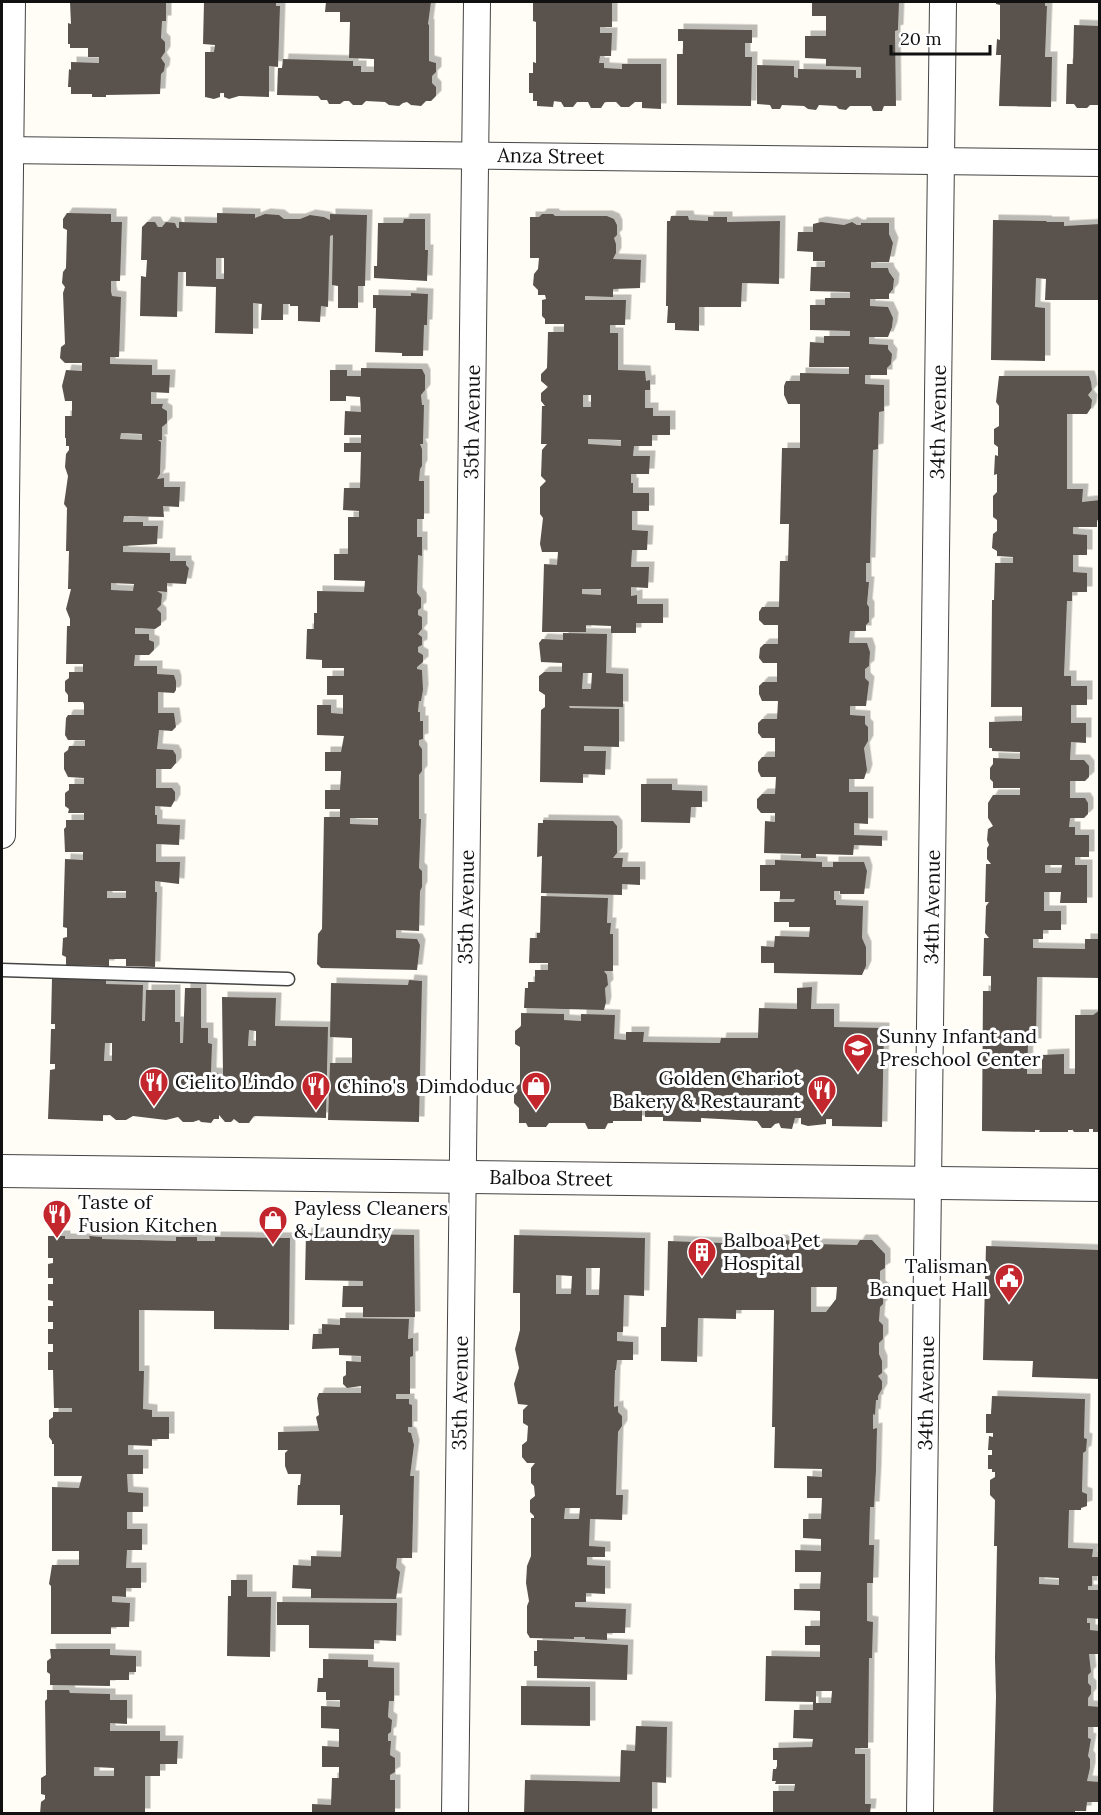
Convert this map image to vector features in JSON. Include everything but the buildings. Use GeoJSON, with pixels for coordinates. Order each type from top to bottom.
{"type":"FeatureCollection","features":[{"type":"Feature","properties":{"kind":"street"},"geometry":{"type":"LineString","coordinates":[[2,835],[6,150],[12,2]]}},
{"type":"Feature","properties":{"kind":"street","name":"35th Avenue"},"geometry":{"type":"LineString","coordinates":[[455,1814],[477,2]]}},
{"type":"Feature","properties":{"kind":"street","name":"34th Avenue"},"geometry":{"type":"LineString","coordinates":[[920,1814],[944,2]]}},
{"type":"Feature","properties":{"kind":"street","name":"Anza Street"},"geometry":{"type":"LineString","coordinates":[[6,150],[1100,163]]}},
{"type":"Feature","properties":{"kind":"street","name":"Balboa Street"},"geometry":{"type":"LineString","coordinates":[[2,1171],[1100,1185]]}},
{"type":"Feature","properties":{"kind":"lane"},"geometry":{"type":"LineString","coordinates":[[2,970],[288,979]]}},
{"type":"Feature","properties":{"kind":"place","name":"Sunny Infant and Preschool Center"},"geometry":{"type":"Point","coordinates":[858,1074]}},
{"type":"Feature","properties":{"kind":"place","name":"Cielito Lindo"},"geometry":{"type":"Point","coordinates":[154,1108]}},
{"type":"Feature","properties":{"kind":"place","name":"Chino's"},"geometry":{"type":"Point","coordinates":[316,1112]}},
{"type":"Feature","properties":{"kind":"place","name":"Dimdoduc"},"geometry":{"type":"Point","coordinates":[536,1112]}},
{"type":"Feature","properties":{"kind":"place","name":"Golden Chariot Bakery & Restaurant"},"geometry":{"type":"Point","coordinates":[822,1116]}},
{"type":"Feature","properties":{"kind":"place","name":"Taste of Fusion Kitchen"},"geometry":{"type":"Point","coordinates":[57,1240]}},
{"type":"Feature","properties":{"kind":"place","name":"Payless Cleaners & Laundry"},"geometry":{"type":"Point","coordinates":[273,1246]}},
{"type":"Feature","properties":{"kind":"place","name":"Balboa Pet Hospital"},"geometry":{"type":"Point","coordinates":[702,1278]}},
{"type":"Feature","properties":{"kind":"place","name":"Talisman Banquet Hall"},"geometry":{"type":"Point","coordinates":[1009,1304]}}]}
